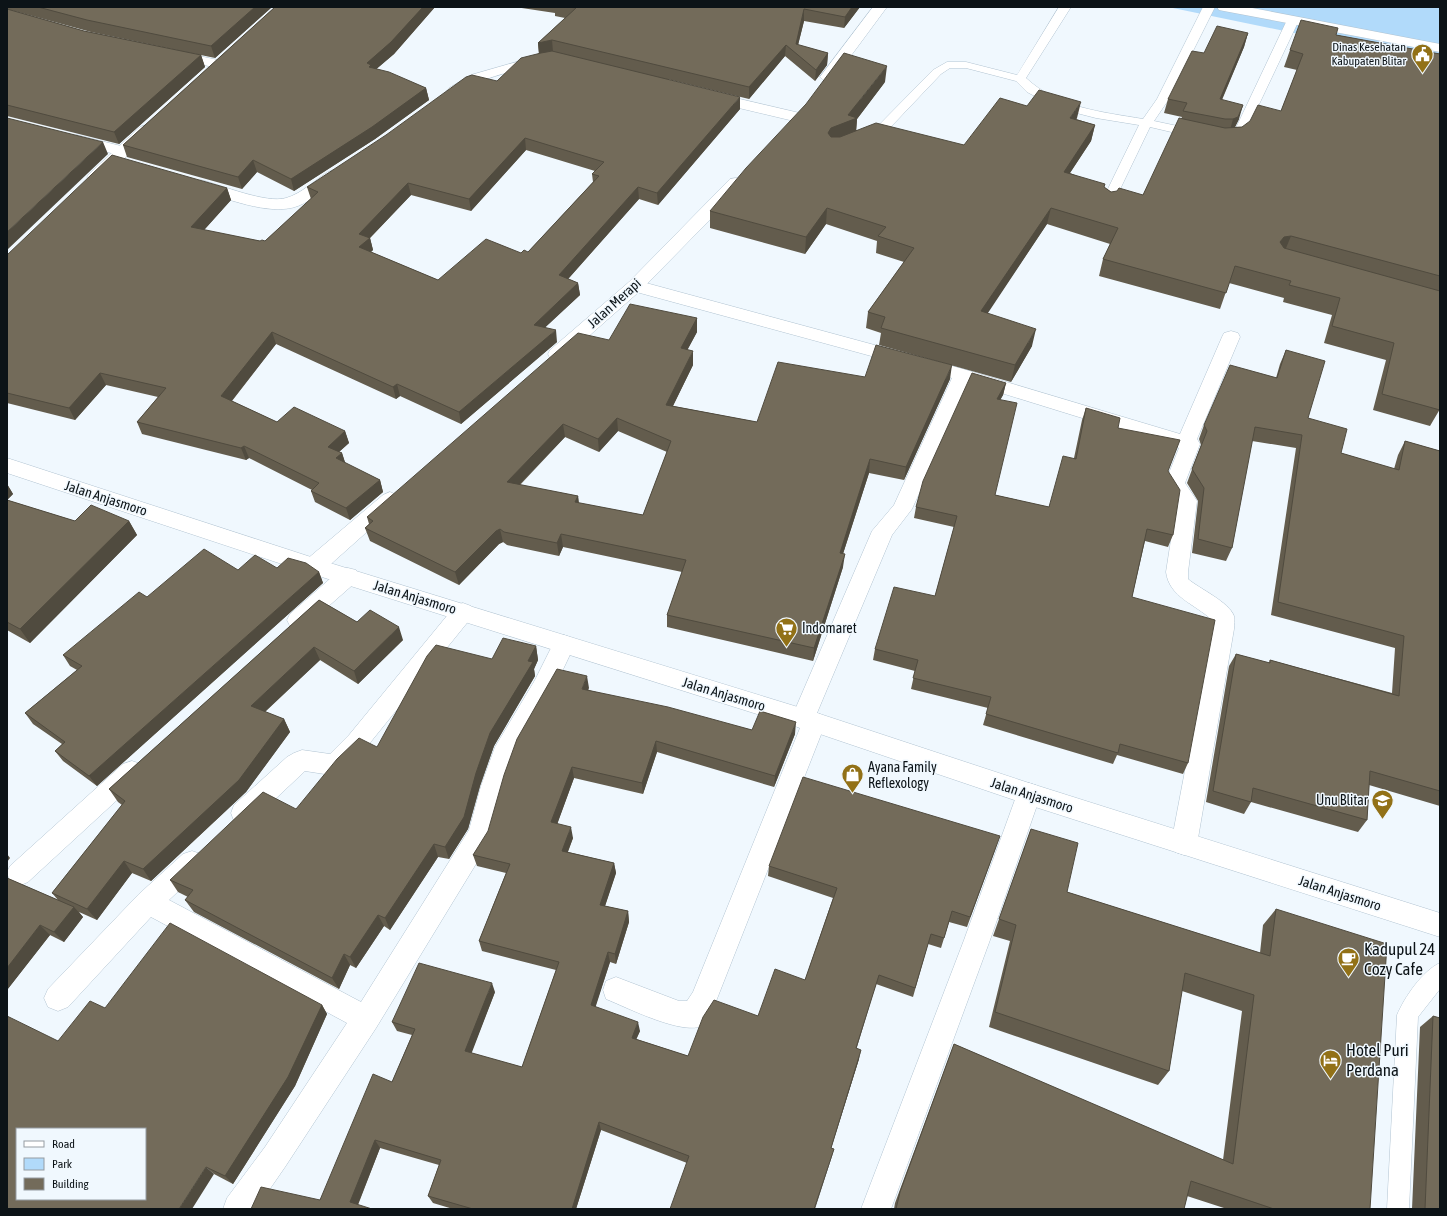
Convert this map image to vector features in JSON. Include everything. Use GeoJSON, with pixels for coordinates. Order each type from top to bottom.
{"type":"FeatureCollection","features":[{"type":"Feature","properties":{"kind":"street"},"geometry":{"type":"LineString","coordinates":[[783,133],[807,105],[880,7]]}},
{"type":"Feature","properties":{"kind":"street"},"geometry":{"type":"LineString","coordinates":[[1224,7],[1440,48]]}},
{"type":"Feature","properties":{"kind":"street"},"geometry":{"type":"LineString","coordinates":[[158,52],[218,64]]}},
{"type":"Feature","properties":{"kind":"street"},"geometry":{"type":"LineString","coordinates":[[444,99],[462,85],[476,78],[540,59],[553,57]]}},
{"type":"Feature","properties":{"kind":"street"},"geometry":{"type":"LineString","coordinates":[[695,93],[807,105]]}},
{"type":"Feature","properties":{"kind":"street"},"geometry":{"type":"LineString","coordinates":[[85,187],[121,158],[156,121]]}},
{"type":"Feature","properties":{"kind":"street"},"geometry":{"type":"LineString","coordinates":[[61,136],[121,158]]}},
{"type":"Feature","properties":{"kind":"street"},"geometry":{"type":"LineString","coordinates":[[187,181],[277,204],[291,202],[349,164]]}},
{"type":"Feature","properties":{"kind":"street","name":"Jalan Merapi"},"geometry":{"type":"LineString","coordinates":[[546,364],[635,286],[748,171]]}},
{"type":"Feature","properties":{"kind":"street"},"geometry":{"type":"LineString","coordinates":[[635,286],[963,375],[1190,444],[1191,446],[1175,483],[1177,488],[1184,493],[1187,501],[1177,572],[1178,582],[1187,590],[1210,604],[1222,617],[1224,629],[1184,844]]}},
{"type":"Feature","properties":{"kind":"street"},"geometry":{"type":"LineString","coordinates":[[1186,442],[1231,337]]}},
{"type":"Feature","properties":{"kind":"street"},"geometry":{"type":"LineString","coordinates":[[616,990],[679,1014],[694,1015],[703,1000],[883,531],[902,509],[963,375]]}},
{"type":"Feature","properties":{"kind":"street","name":"Jalan Anjasmoro"},"geometry":{"type":"LineString","coordinates":[[7,465],[314,566],[809,721],[1029,794],[1440,925]]}},
{"type":"Feature","properties":{"kind":"street"},"geometry":{"type":"LineString","coordinates":[[314,566],[403,488]]}},
{"type":"Feature","properties":{"kind":"street"},"geometry":{"type":"LineString","coordinates":[[281,636],[348,576]]}},
{"type":"Feature","properties":{"kind":"street"},"geometry":{"type":"LineString","coordinates":[[228,828],[302,760],[330,765],[337,763],[463,612]]}},
{"type":"Feature","properties":{"kind":"street"},"geometry":{"type":"LineString","coordinates":[[238,1209],[275,1157],[411,950],[481,833],[493,786],[507,747],[544,686],[564,644]]}},
{"type":"Feature","properties":{"kind":"street"},"geometry":{"type":"LineString","coordinates":[[19,874],[148,756]]}},
{"type":"Feature","properties":{"kind":"street"},"geometry":{"type":"LineString","coordinates":[[876,1209],[977,940],[1029,794]]}},
{"type":"Feature","properties":{"kind":"street"},"geometry":{"type":"LineString","coordinates":[[58,998],[148,902],[205,849]]}},
{"type":"Feature","properties":{"kind":"street"},"geometry":{"type":"LineString","coordinates":[[148,902],[366,1019]]}},
{"type":"Feature","properties":{"kind":"lane"},"geometry":{"type":"LineString","coordinates":[[1020,79],[1065,7]]}},
{"type":"Feature","properties":{"kind":"lane"},"geometry":{"type":"LineString","coordinates":[[1107,203],[1146,124],[1163,99],[1209,7]]}},
{"type":"Feature","properties":{"kind":"lane"},"geometry":{"type":"LineString","coordinates":[[853,142],[881,130],[937,72],[947,65],[966,65],[1020,79],[1026,87],[1047,100],[1073,108],[1209,137],[1232,139],[1239,134],[1293,20]]}},
{"type":"Feature","properties":{"kind":"lane"},"geometry":{"type":"LineString","coordinates":[[1398,1209],[1408,1015],[1417,1000],[1440,973]]}},
{"type":"Feature","properties":{"kind":"green space"},"geometry":{"type":"Polygon","coordinates":[[[1168,7],[1440,7],[1440,63],[1168,7]]]}},
{"type":"Feature","properties":{"kind":"building"},"geometry":{"type":"Polygon","coordinates":[[[38,7],[255,7],[211,46],[87,20],[38,7]]]}},
{"type":"Feature","properties":{"kind":"building"},"geometry":{"type":"Polygon","coordinates":[[[275,7],[423,7],[391,42],[367,63],[371,65],[369,67],[389,72],[426,88],[372,127],[291,179],[253,160],[238,177],[123,145],[275,7]]]}},
{"type":"Feature","properties":{"kind":"building"},"geometry":{"type":"Polygon","coordinates":[[[568,7],[852,7],[845,17],[804,9],[796,44],[828,53],[816,70],[786,45],[749,87],[552,40],[538,43],[576,8],[568,7]]]}},
{"type":"Feature","properties":{"kind":"building"},"geometry":{"type":"Polygon","coordinates":[[[7,9],[84,31],[201,55],[114,132],[7,105],[7,9]]]}},
{"type":"Feature","properties":{"kind":"building"},"geometry":{"type":"Polygon","coordinates":[[[1301,20],[1338,28],[1336,35],[1440,54],[1440,276],[1291,236],[1284,237],[1280,242],[1284,248],[1440,291],[1440,410],[1382,394],[1394,343],[1332,326],[1340,298],[1289,285],[1291,281],[1235,266],[1226,293],[1103,259],[1118,228],[1051,208],[981,311],[1036,329],[1015,365],[881,328],[885,317],[868,312],[914,248],[878,236],[886,227],[827,208],[806,237],[710,211],[746,168],[806,104],[844,53],[887,66],[848,115],[857,118],[831,128],[828,133],[831,137],[840,137],[876,123],[964,145],[1000,98],[1027,106],[1039,90],[1081,102],[1070,118],[1095,125],[1064,172],[1105,184],[1104,187],[1111,192],[1117,191],[1119,188],[1143,195],[1179,118],[1225,128],[1242,127],[1250,121],[1258,105],[1281,111],[1303,54],[1290,50],[1301,20]]]}},
{"type":"Feature","properties":{"kind":"building"},"geometry":{"type":"Polygon","coordinates":[[[1217,26],[1248,33],[1220,99],[1243,105],[1238,117],[1233,119],[1225,119],[1183,111],[1187,103],[1168,99],[1192,51],[1204,53],[1217,26]]]}},
{"type":"Feature","properties":{"kind":"building"},"geometry":{"type":"Polygon","coordinates":[[[552,51],[740,97],[657,193],[638,187],[559,275],[578,283],[534,325],[556,330],[459,412],[397,384],[393,387],[272,332],[221,396],[277,422],[294,407],[345,431],[328,447],[342,453],[336,458],[380,480],[346,508],[311,491],[319,483],[244,446],[241,448],[137,422],[166,388],[100,373],[69,408],[7,393],[7,255],[112,155],[227,188],[191,227],[265,241],[318,192],[307,187],[386,135],[466,77],[472,75],[497,81],[521,58],[552,51]],[[525,138],[469,199],[408,183],[359,234],[370,238],[359,247],[438,280],[486,239],[521,253],[524,250],[528,252],[599,176],[592,174],[604,162],[525,138]]]}},
{"type":"Feature","properties":{"kind":"building"},"geometry":{"type":"Polygon","coordinates":[[[7,118],[103,142],[7,232],[7,118]]]}},
{"type":"Feature","properties":{"kind":"building"},"geometry":{"type":"Polygon","coordinates":[[[630,304],[697,318],[681,348],[693,351],[666,405],[757,422],[778,362],[865,377],[876,345],[952,365],[906,467],[870,459],[840,553],[845,554],[814,648],[667,615],[686,560],[561,534],[557,543],[504,532],[500,529],[496,531],[455,572],[365,528],[373,521],[367,517],[578,333],[609,340],[630,304]],[[617,418],[598,439],[563,424],[507,482],[578,496],[575,502],[643,515],[671,441],[617,418]]]}},
{"type":"Feature","properties":{"kind":"building"},"geometry":{"type":"Polygon","coordinates":[[[1286,350],[1325,361],[1308,418],[1347,429],[1341,453],[1399,470],[1405,441],[1440,451],[1440,791],[1370,771],[1367,820],[1253,788],[1251,802],[1213,791],[1236,654],[1270,663],[1270,660],[1399,696],[1404,636],[1278,602],[1302,435],[1255,427],[1232,548],[1198,539],[1204,488],[1192,469],[1207,431],[1204,425],[1230,365],[1277,378],[1286,350]]]}},
{"type":"Feature","properties":{"kind":"building"},"geometry":{"type":"Polygon","coordinates":[[[972,373],[1006,383],[997,399],[1017,403],[995,495],[1049,507],[1063,456],[1076,459],[1086,408],[1120,418],[1118,428],[1180,440],[1168,471],[1180,490],[1173,535],[1147,529],[1132,597],[1215,620],[1188,763],[1120,744],[1118,753],[986,714],[991,697],[913,678],[918,660],[875,649],[894,587],[935,596],[957,516],[916,507],[923,481],[972,373]]]}},
{"type":"Feature","properties":{"kind":"building"},"geometry":{"type":"Polygon","coordinates":[[[7,500],[75,521],[91,505],[129,521],[20,629],[7,622],[7,500]]]}},
{"type":"Feature","properties":{"kind":"building"},"geometry":{"type":"Polygon","coordinates":[[[204,549],[238,570],[255,555],[277,568],[288,558],[306,563],[319,572],[89,776],[55,751],[65,742],[25,713],[82,666],[63,655],[139,592],[147,597],[204,549]]]}},
{"type":"Feature","properties":{"kind":"building"},"geometry":{"type":"Polygon","coordinates":[[[319,600],[357,622],[370,610],[399,627],[354,671],[314,647],[251,706],[284,719],[239,780],[143,869],[124,861],[87,909],[52,893],[125,801],[109,789],[319,600]]]}},
{"type":"Feature","properties":{"kind":"building"},"geometry":{"type":"Polygon","coordinates":[[[503,638],[536,646],[528,661],[533,662],[490,733],[476,773],[464,817],[445,847],[434,844],[385,918],[378,915],[350,957],[344,954],[332,978],[185,900],[193,890],[170,880],[263,792],[296,809],[337,759],[359,738],[377,747],[427,656],[436,645],[492,659],[503,638]]]}},
{"type":"Feature","properties":{"kind":"building"},"geometry":{"type":"Polygon","coordinates":[[[557,669],[587,676],[582,689],[668,707],[752,730],[760,711],[796,722],[775,776],[656,741],[642,783],[572,767],[551,822],[571,827],[562,851],[614,863],[600,905],[628,911],[615,954],[608,952],[591,1005],[638,1022],[632,1038],[688,1056],[703,1017],[714,1000],[758,1016],[775,969],[805,980],[837,888],[769,866],[803,777],[1000,836],[970,917],[952,911],[944,938],[931,934],[915,988],[879,975],[856,1048],[861,1050],[831,1148],[834,1149],[814,1209],[670,1209],[689,1156],[599,1122],[572,1209],[473,1209],[428,1196],[441,1160],[375,1140],[350,1202],[372,1209],[251,1209],[261,1187],[320,1200],[373,1074],[392,1082],[415,1029],[392,1022],[419,963],[492,983],[465,1051],[522,1067],[559,962],[479,941],[510,864],[473,855],[488,831],[504,775],[517,739],[557,669]]]}},
{"type":"Feature","properties":{"kind":"building"},"geometry":{"type":"Polygon","coordinates":[[[1031,829],[1078,843],[1067,892],[1270,956],[1276,909],[1387,944],[1370,1209],[1274,1209],[1191,1181],[1184,1209],[896,1209],[900,1192],[954,1044],[1233,1164],[1254,995],[1185,973],[1169,1071],[995,1012],[1016,925],[999,919],[1031,829]]]}},
{"type":"Feature","properties":{"kind":"building"},"geometry":{"type":"Polygon","coordinates":[[[7,878],[74,907],[54,932],[40,925],[7,968],[7,878]]]}},
{"type":"Feature","properties":{"kind":"building"},"geometry":{"type":"Polygon","coordinates":[[[170,923],[322,1005],[288,1077],[225,1176],[206,1167],[179,1209],[7,1209],[7,1016],[58,1041],[90,1001],[105,1008],[170,923]]]}},
{"type":"Feature","properties":{"kind":"building"},"geometry":{"type":"Polygon","coordinates":[[[1433,1016],[1440,1018],[1440,1209],[1425,1209],[1433,1016]]]}},
{"type":"Feature","properties":{"kind":"place","name":"Dinas Kesehatan Kabupaten Blitar"},"geometry":{"type":"Point","coordinates":[1422,74]}},
{"type":"Feature","properties":{"kind":"place","name":"Indomaret"},"geometry":{"type":"Point","coordinates":[787,648]}},
{"type":"Feature","properties":{"kind":"place","name":"Ayana Family Reflexology"},"geometry":{"type":"Point","coordinates":[853,794]}},
{"type":"Feature","properties":{"kind":"place","name":"Unu Blitar"},"geometry":{"type":"Point","coordinates":[1383,820]}},
{"type":"Feature","properties":{"kind":"place","name":"Kadupul 24 Cozy Cafe"},"geometry":{"type":"Point","coordinates":[1348,978]}},
{"type":"Feature","properties":{"kind":"place","name":"Hotel Puri Perdana"},"geometry":{"type":"Point","coordinates":[1330,1080]}}]}
